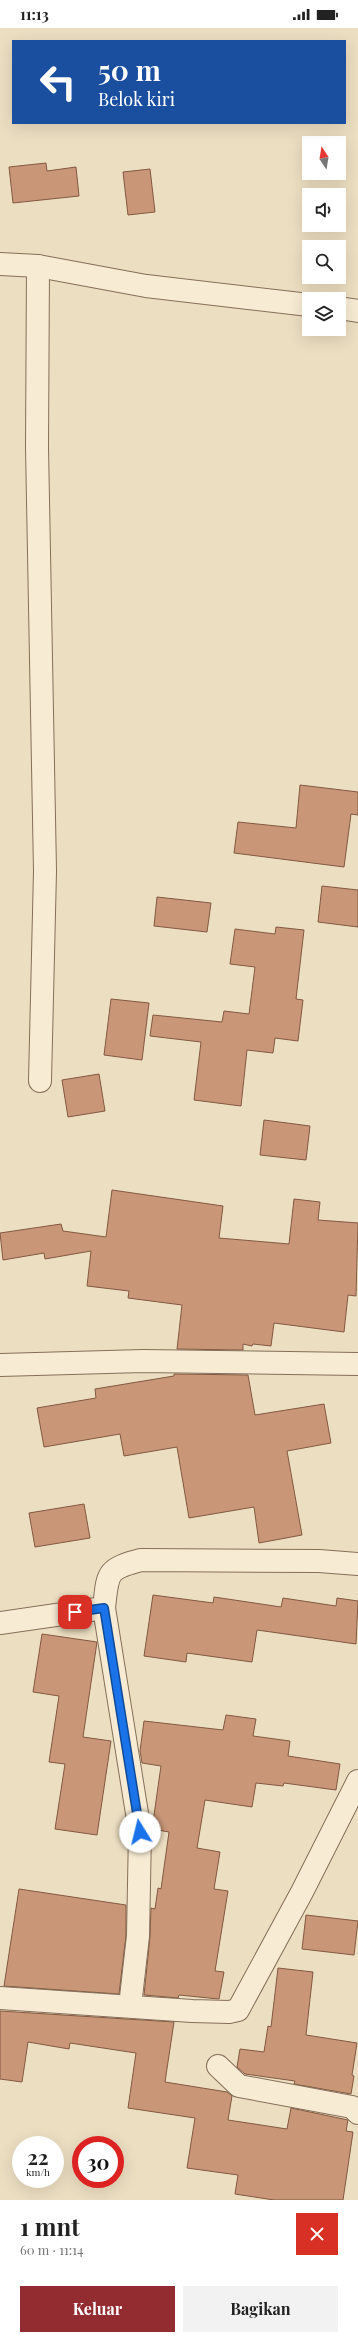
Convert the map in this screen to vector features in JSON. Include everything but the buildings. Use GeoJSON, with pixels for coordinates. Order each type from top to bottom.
{"type":"FeatureCollection","features":[{"type":"Feature","properties":{"kind":"street"},"geometry":{"type":"LineString","coordinates":[[0,264],[38,266],[146,286],[302,304]]}},
{"type":"Feature","properties":{"kind":"street"},"geometry":{"type":"LineString","coordinates":[[38,266],[38,446],[45,871],[40,1081]]}},
{"type":"Feature","properties":{"kind":"street"},"geometry":{"type":"LineString","coordinates":[[346,309],[358,311]]}},
{"type":"Feature","properties":{"kind":"street"},"geometry":{"type":"LineString","coordinates":[[0,1365],[143,1361],[358,1364]]}},
{"type":"Feature","properties":{"kind":"street"},"geometry":{"type":"LineString","coordinates":[[130,2006],[138,1936],[140,1832],[104,1608],[108,1577],[119,1565],[141,1560],[319,1561],[358,1564]]}},
{"type":"Feature","properties":{"kind":"street"},"geometry":{"type":"LineString","coordinates":[[0,1623],[104,1608]]}},
{"type":"Feature","properties":{"kind":"street"},"geometry":{"type":"LineString","coordinates":[[0,1998],[192,2011],[229,2012],[238,2010],[302,1892],[358,1781]]}},
{"type":"Feature","properties":{"kind":"street"},"geometry":{"type":"LineString","coordinates":[[218,2066],[239,2086],[352,2107],[358,2113]]}},
{"type":"Feature","properties":{"kind":"route"},"geometry":{"type":"LineString","coordinates":[[75,1612],[104,1608],[130,1762],[140,1832]]}}]}
